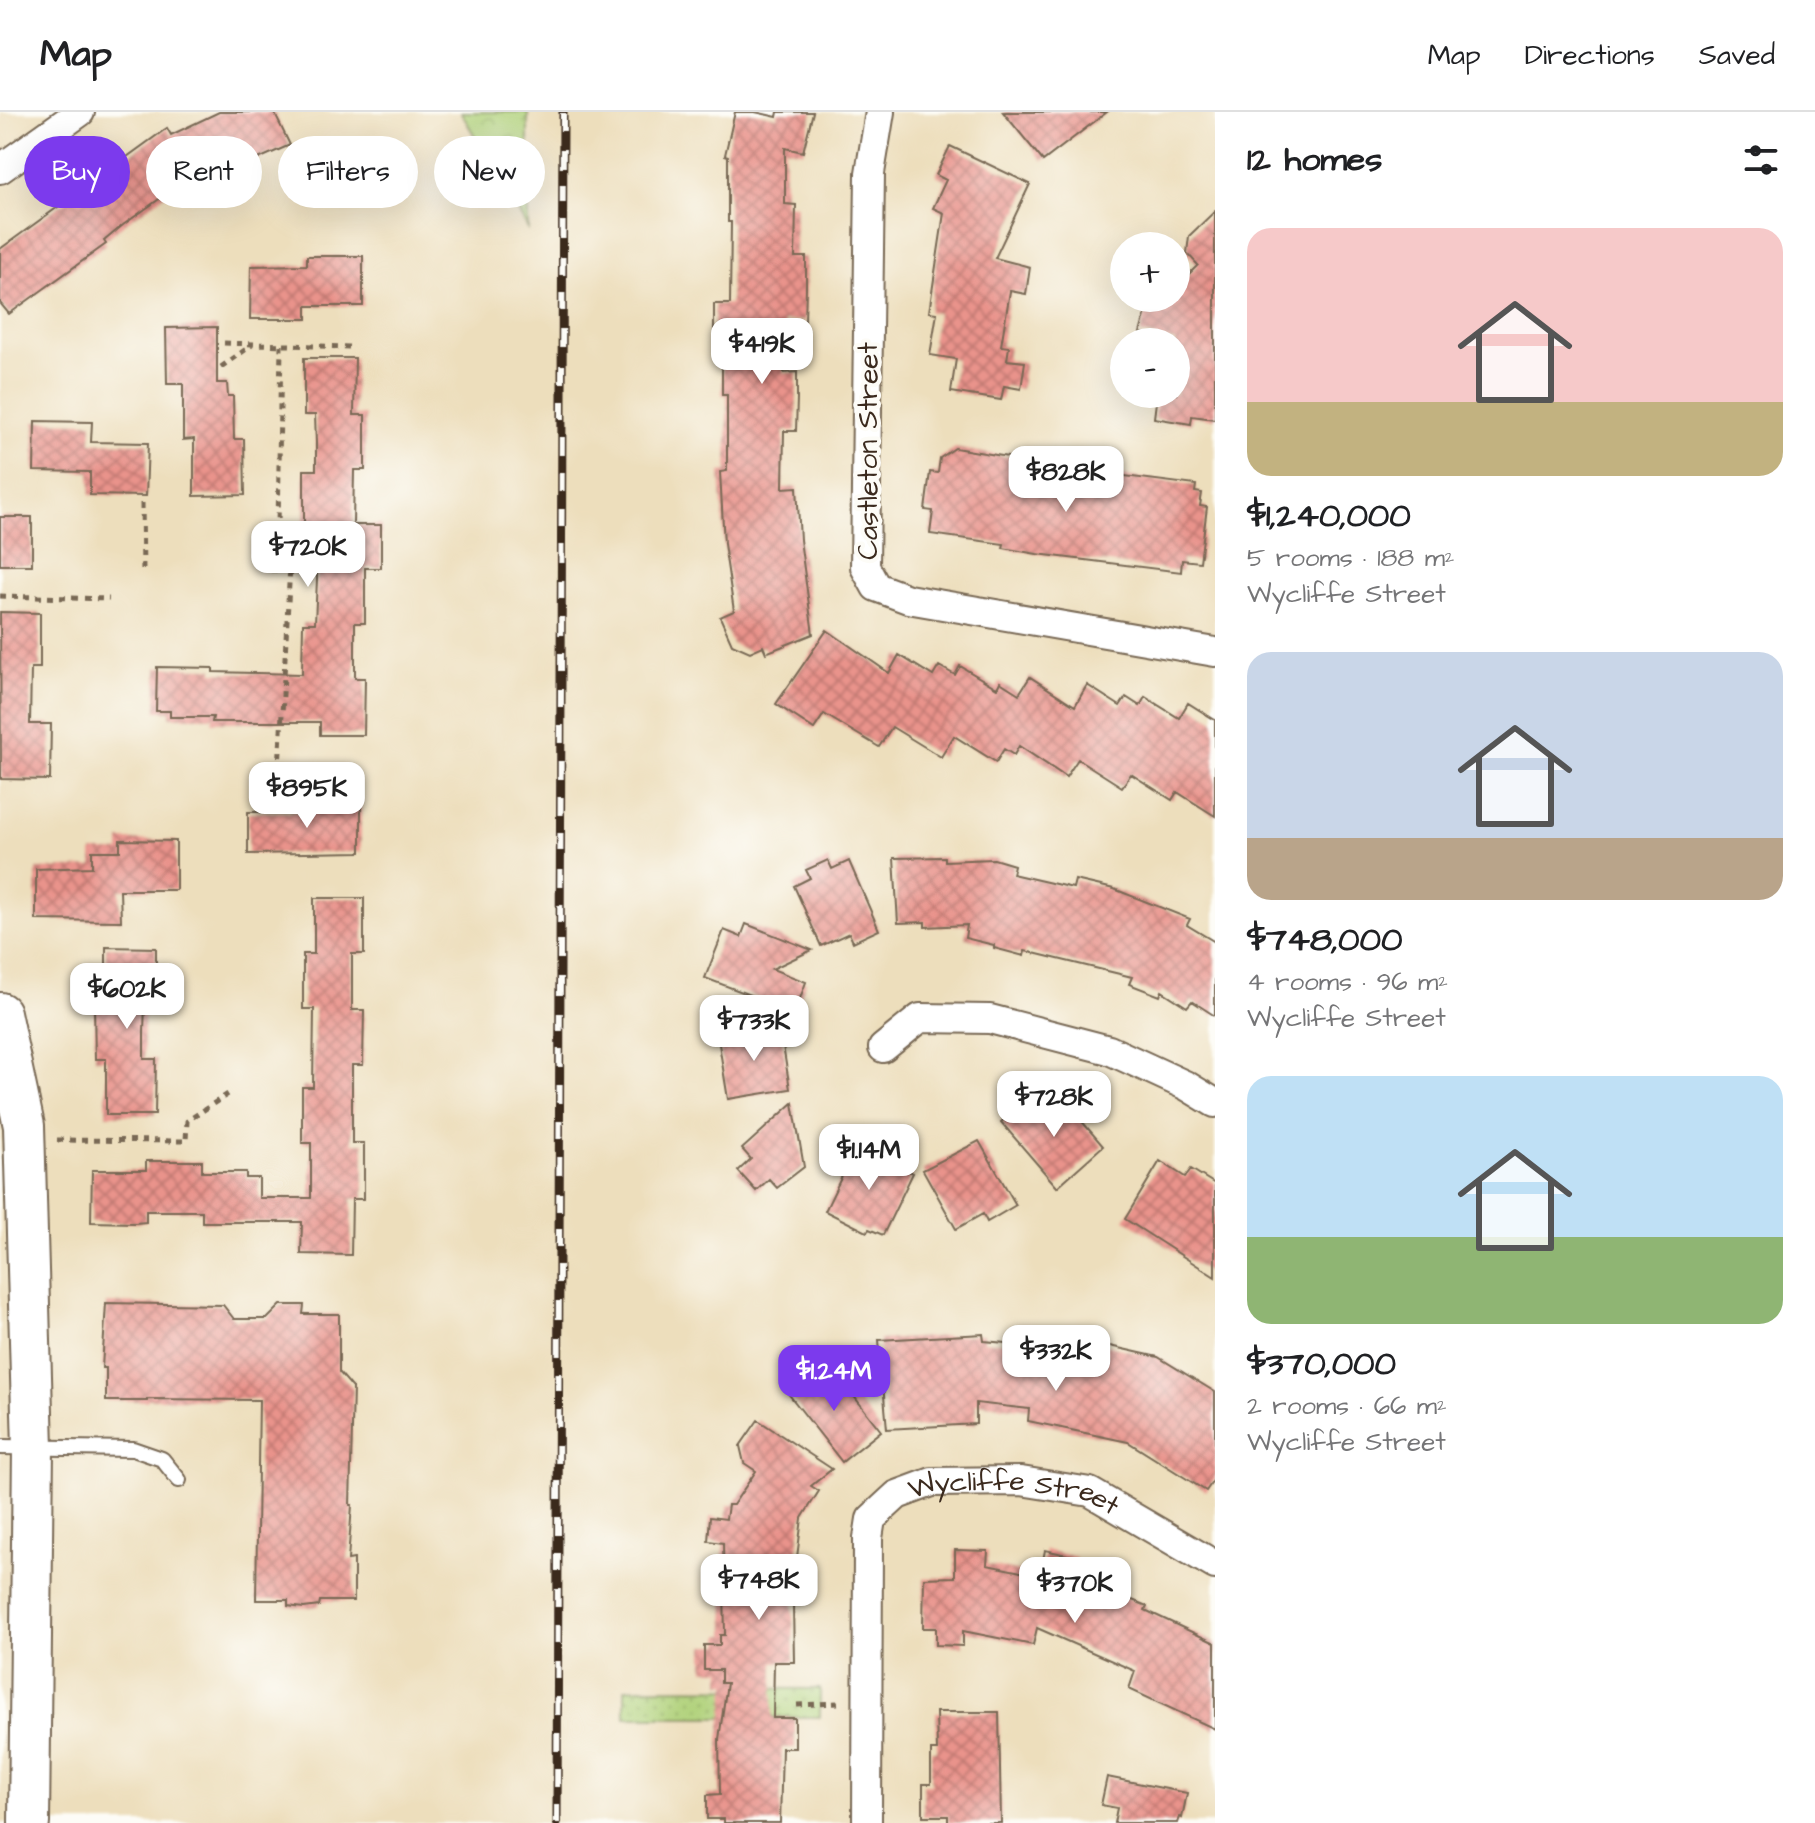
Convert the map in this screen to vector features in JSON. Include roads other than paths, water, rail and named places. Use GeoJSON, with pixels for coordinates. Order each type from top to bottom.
{"type":"FeatureCollection","features":[{"type":"Feature","properties":{"kind":"street"},"geometry":{"type":"LineString","coordinates":[[0,169],[80,112]]}},
{"type":"Feature","properties":{"kind":"street","name":"Castleton Street"},"geometry":{"type":"LineString","coordinates":[[880,112],[870,173],[865,567],[876,587],[908,599],[1215,652]]}},
{"type":"Feature","properties":{"kind":"street"},"geometry":{"type":"LineString","coordinates":[[0,1013],[24,1126],[16,1448],[29,1823]]}},
{"type":"Feature","properties":{"kind":"street"},"geometry":{"type":"LineString","coordinates":[[883,1048],[920,1018],[990,1019],[1109,1050],[1187,1086],[1215,1103]]}},
{"type":"Feature","properties":{"kind":"street","name":"Wycliffe Street"},"geometry":{"type":"LineString","coordinates":[[867,1823],[869,1529],[871,1519],[897,1495],[932,1482],[1021,1481],[1090,1492],[1215,1565]]}},
{"type":"Feature","properties":{"kind":"lane"},"geometry":{"type":"LineString","coordinates":[[16,1448],[133,1449],[162,1459],[179,1480]]}},
{"type":"Feature","properties":{"kind":"railway"},"geometry":{"type":"LineString","coordinates":[[557,1823],[563,112]]}}]}
